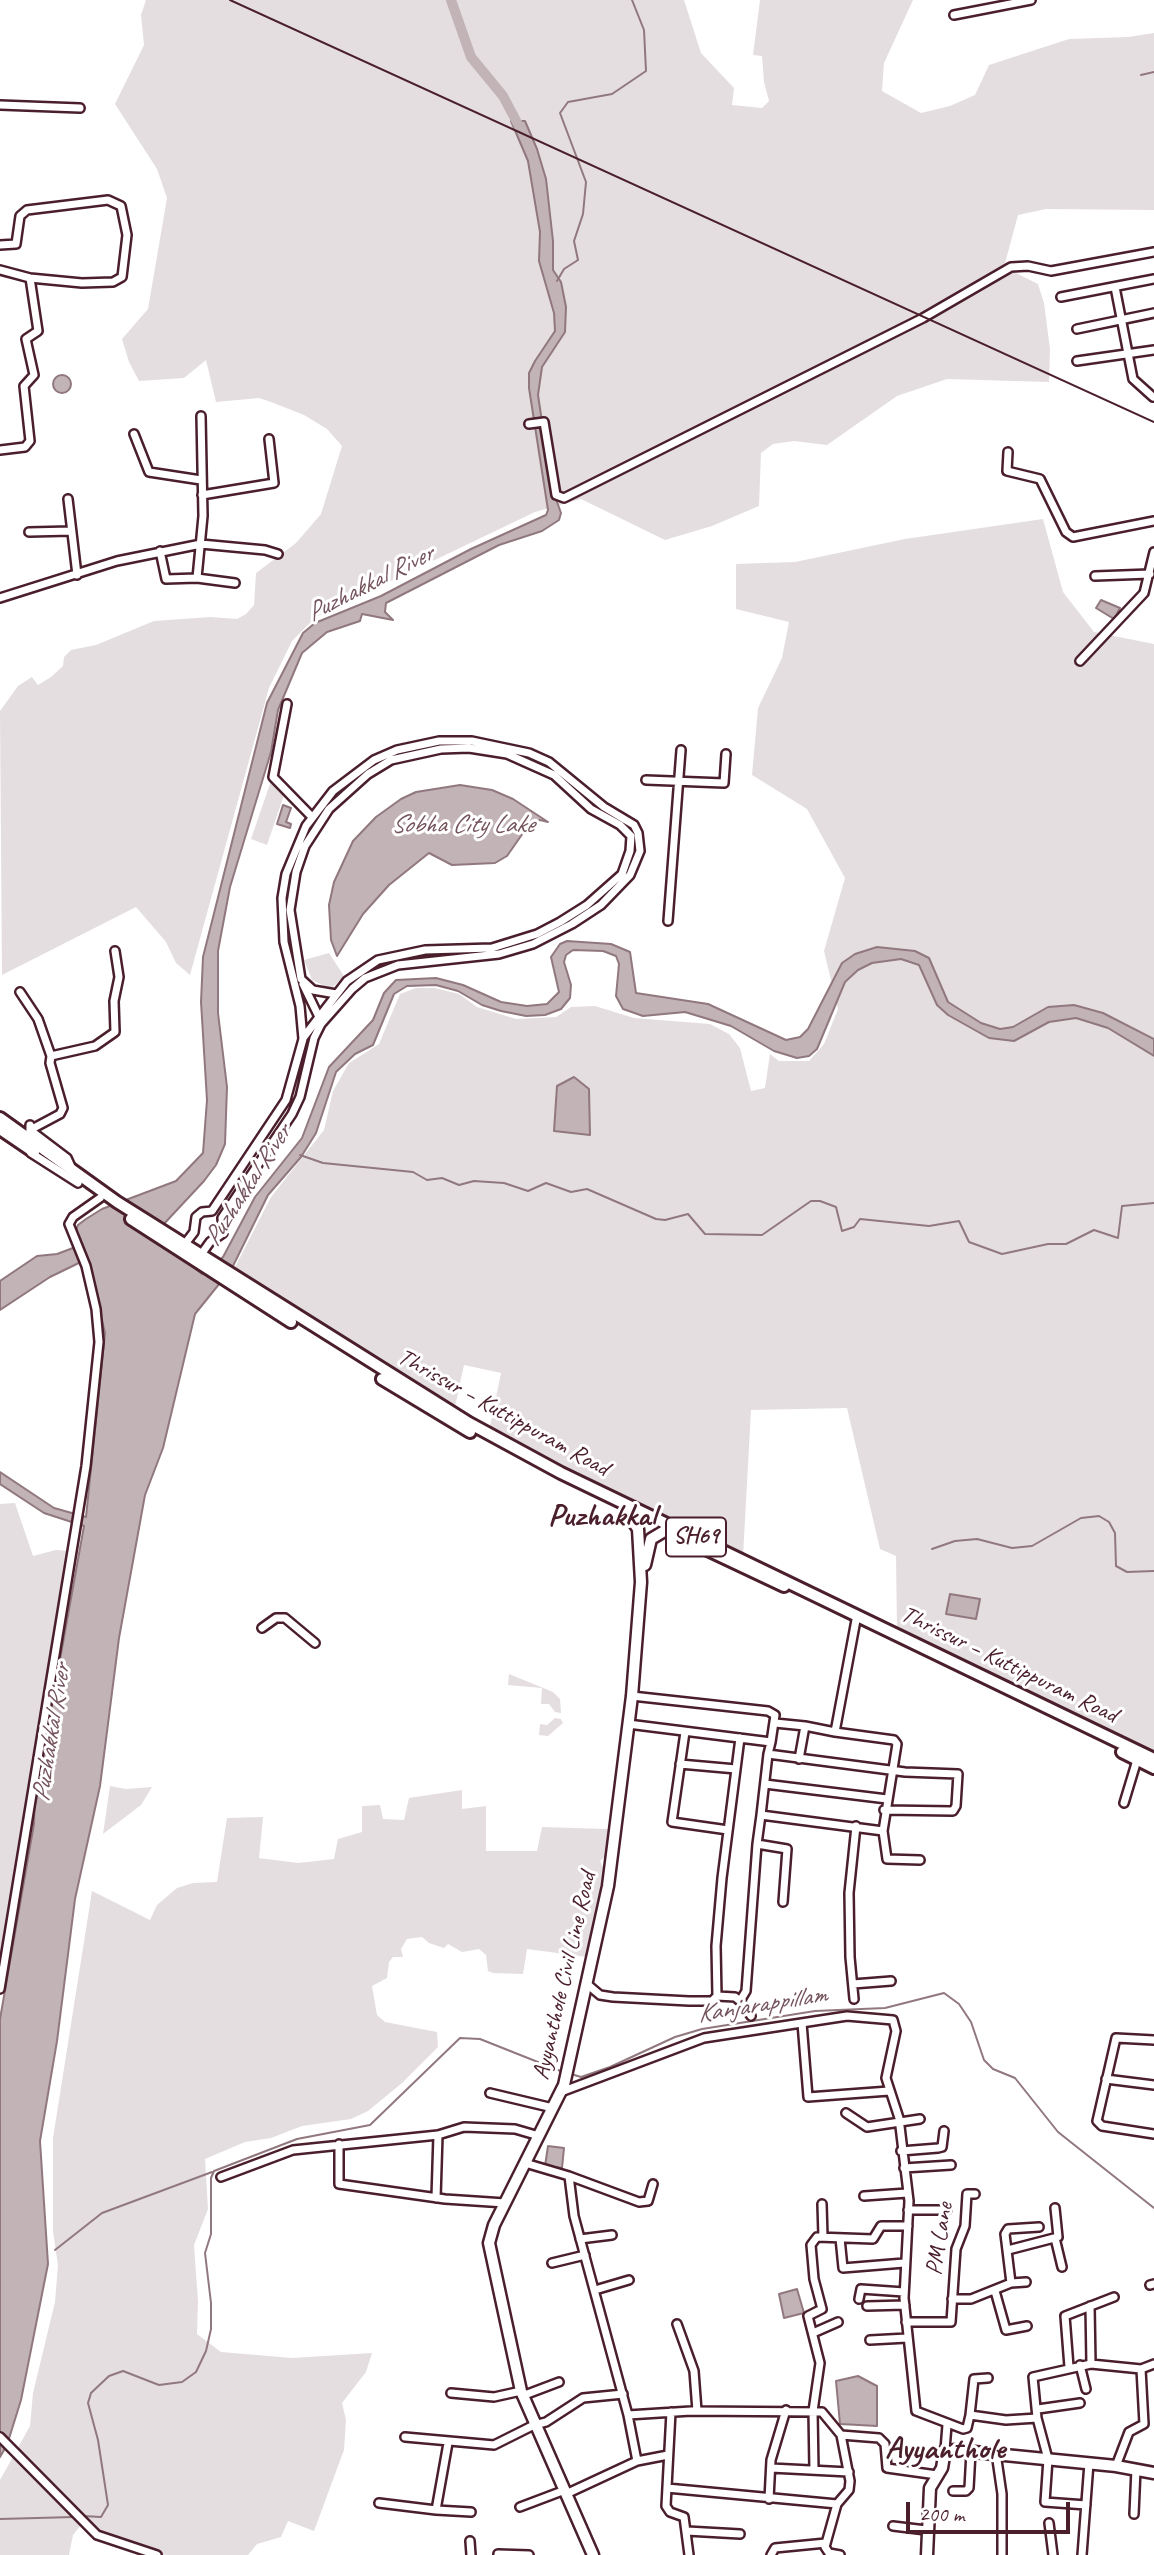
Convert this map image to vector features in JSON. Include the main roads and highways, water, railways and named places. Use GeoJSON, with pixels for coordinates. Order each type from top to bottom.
{"type":"FeatureCollection","features":[{"type":"Feature","properties":{"kind":"main road"},"geometry":{"type":"LineString","coordinates":[[0,1118],[75,1178]]}},
{"type":"Feature","properties":{"kind":"main road"},"geometry":{"type":"LineString","coordinates":[[2,1133],[203,1261]]}},
{"type":"Feature","properties":{"kind":"main road"},"geometry":{"type":"LineString","coordinates":[[103,1196],[117,1202],[162,1236]]}},
{"type":"Feature","properties":{"kind":"main road","name":"Thrissur – Kuttippuram Road"},"geometry":{"type":"LineString","coordinates":[[162,1236],[184,1245],[249,1293],[467,1426],[626,1511],[856,1620],[1001,1695],[1154,1768]]}},
{"type":"Feature","properties":{"kind":"main road","name":"Thrissur – Kuttippuram Road"},"geometry":{"type":"LineString","coordinates":[[467,1426],[1154,1759]]}},
{"type":"Feature","properties":{"kind":"main road","name":"Ayyanthole Civil Line Road"},"geometry":{"type":"LineString","coordinates":[[593,2555],[522,2394],[489,2243],[494,2225],[562,2089],[608,1886],[632,1696],[640,1582],[638,1530],[626,1511]]}},
{"type":"Feature","properties":{"kind":"main road","name":"Ayyanthole Civil Line Road"},"geometry":{"type":"LineString","coordinates":[[640,1582],[648,1544],[654,1534],[666,1530]]}},
{"type":"Feature","properties":{"kind":"main road"},"geometry":{"type":"LineString","coordinates":[[927,2555],[926,2530],[930,2488],[948,2450],[1116,2466],[1154,2473]]}},
{"type":"Feature","properties":{"kind":"water"},"geometry":{"type":"Polygon","coordinates":[[[511,121],[525,121],[546,179],[553,241],[553,270],[561,282],[566,307],[565,332],[542,367],[538,395],[552,488],[561,513],[559,520],[542,531],[499,545],[386,603],[385,612],[393,620],[362,614],[360,621],[327,632],[302,653],[278,710],[271,752],[230,887],[218,951],[218,1013],[227,1087],[225,1144],[216,1165],[204,1181],[162,1226],[178,1255],[202,1274],[223,1257],[255,1197],[302,1138],[329,1067],[373,1020],[384,993],[396,980],[436,978],[463,985],[501,1002],[527,1006],[547,1004],[559,992],[551,957],[560,944],[567,941],[611,944],[630,952],[636,993],[708,1004],[786,1040],[800,1037],[808,1029],[842,963],[855,954],[877,947],[915,951],[929,958],[948,1002],[981,1023],[1000,1029],[1013,1027],[1048,1007],[1074,1005],[1103,1013],[1154,1039],[1154,1056],[1108,1028],[1076,1018],[1049,1022],[1014,1041],[989,1038],[948,1015],[937,1005],[919,965],[901,959],[872,963],[858,970],[845,982],[817,1049],[809,1056],[797,1058],[774,1051],[731,1026],[685,1012],[643,1016],[623,1009],[616,996],[619,964],[616,956],[603,951],[573,950],[566,955],[564,962],[571,985],[570,998],[561,1009],[545,1015],[526,1016],[501,1011],[482,1005],[458,991],[436,985],[407,986],[394,994],[373,1045],[355,1054],[336,1072],[316,1133],[301,1157],[268,1195],[232,1268],[195,1314],[163,1448],[145,1495],[119,1638],[100,1786],[75,1899],[57,2041],[40,2141],[48,2264],[21,2400],[7,2445],[0,2457],[0,2019],[34,1824],[35,1785],[84,1526],[44,1513],[0,1484],[0,1472],[54,1508],[86,1517],[105,1333],[87,1259],[50,1277],[0,1310],[0,1281],[37,1256],[57,1254],[73,1248],[80,1242],[76,1230],[78,1225],[86,1219],[102,1209],[176,1181],[203,1153],[207,1100],[201,1002],[203,957],[267,703],[303,633],[315,623],[381,596],[471,549],[546,515],[548,510],[529,373],[555,331],[554,313],[539,261],[540,232],[528,161],[511,121]]]}},
{"type":"Feature","properties":{"kind":"water"},"geometry":{"type":"Polygon","coordinates":[[[62,375],[68,378],[71,384],[68,390],[62,393],[56,390],[53,384],[56,378],[62,375]]]}},
{"type":"Feature","properties":{"kind":"water"},"geometry":{"type":"Polygon","coordinates":[[[1101,600],[1120,608],[1114,619],[1096,608],[1101,600]]]}},
{"type":"Feature","properties":{"kind":"water","name":"Sobha City Lake"},"geometry":{"type":"Polygon","coordinates":[[[460,785],[492,790],[513,799],[548,822],[540,820],[530,823],[507,856],[495,863],[452,865],[429,853],[389,885],[363,914],[337,956],[331,940],[329,905],[334,882],[353,841],[376,817],[401,799],[416,792],[460,785]]]}},
{"type":"Feature","properties":{"kind":"water"},"geometry":{"type":"Polygon","coordinates":[[[283,805],[291,808],[286,822],[291,824],[290,828],[277,824],[283,805]]]}},
{"type":"Feature","properties":{"kind":"water"},"geometry":{"type":"Polygon","coordinates":[[[574,1077],[589,1089],[590,1135],[554,1131],[557,1086],[574,1077]]]}},
{"type":"Feature","properties":{"kind":"water"},"geometry":{"type":"Polygon","coordinates":[[[950,1594],[980,1599],[976,1619],[946,1614],[950,1594]]]}},
{"type":"Feature","properties":{"kind":"water"},"geometry":{"type":"Polygon","coordinates":[[[548,2146],[564,2148],[562,2168],[545,2166],[548,2146]]]}},
{"type":"Feature","properties":{"kind":"water"},"geometry":{"type":"Polygon","coordinates":[[[797,2289],[804,2313],[784,2318],[779,2294],[797,2289]]]}},
{"type":"Feature","properties":{"kind":"water"},"geometry":{"type":"Polygon","coordinates":[[[858,2376],[877,2386],[877,2426],[840,2424],[836,2381],[858,2376]]]}},
{"type":"Feature","properties":{"kind":"waterway","name":"Puzhakkal River"},"geometry":{"type":"LineString","coordinates":[[451,0],[471,57],[503,96],[521,130]]}},
{"type":"Feature","properties":{"kind":"waterway"},"geometry":{"type":"LineString","coordinates":[[557,281],[564,269],[578,260],[574,241],[583,214],[586,182],[560,113],[568,102],[612,94],[646,71],[644,30],[632,0]]}},
{"type":"Feature","properties":{"kind":"waterway"},"geometry":{"type":"LineString","coordinates":[[1141,75],[1154,72]]}},
{"type":"Feature","properties":{"kind":"waterway"},"geometry":{"type":"LineString","coordinates":[[300,1155],[323,1163],[413,1172],[427,1180],[442,1178],[459,1185],[474,1181],[504,1183],[528,1191],[546,1183],[571,1192],[587,1189],[656,1219],[665,1220],[688,1214],[705,1234],[762,1235],[811,1201],[820,1201],[836,1207],[842,1231],[854,1227],[860,1219],[929,1226],[959,1221],[969,1242],[1002,1254],[1048,1244],[1066,1244],[1094,1230],[1118,1238],[1122,1206],[1154,1203]]}},
{"type":"Feature","properties":{"kind":"waterway"},"geometry":{"type":"LineString","coordinates":[[932,1549],[955,1541],[977,1539],[1012,1548],[1032,1546],[1081,1518],[1099,1516],[1109,1522],[1115,1533],[1116,1566],[1127,1572],[1154,1571]]}},
{"type":"Feature","properties":{"kind":"waterway","name":"Kanjarappillam"},"geometry":{"type":"LineString","coordinates":[[571,2074],[581,2077],[610,2067],[675,2037],[702,2029],[815,2011],[885,2008],[944,1993],[959,2004],[971,2022],[984,2060],[993,2069],[1015,2078],[1058,2132],[1154,2208]]}},
{"type":"Feature","properties":{"kind":"waterway","name":"Kanjarappillam"},"geometry":{"type":"LineString","coordinates":[[83,2516],[101,2517],[108,2505],[98,2440],[88,2403],[91,2393],[109,2376],[123,2371],[159,2385],[182,2382],[196,2372],[206,2351],[211,2329],[211,2303],[205,2253],[211,2234],[211,2178],[214,2171],[297,2139],[370,2125],[460,2038],[480,2039],[563,2072]]}},
{"type":"Feature","properties":{"kind":"waterway"},"geometry":{"type":"LineString","coordinates":[[55,2250],[102,2213],[212,2172]]}},
{"type":"Feature","properties":{"kind":"waterway","name":"Kanjarappillam"},"geometry":{"type":"LineString","coordinates":[[0,2519],[74,2517]]}},
{"type":"Feature","properties":{"kind":"railway"},"geometry":{"type":"LineString","coordinates":[[230,0],[1154,422]]}},
{"type":"Feature","properties":{"kind":"district","name":"Puzhakkal"},"geometry":{"type":"Point","coordinates":[602,1517]}},
{"type":"Feature","properties":{"kind":"district","name":"Ayyanthole"},"geometry":{"type":"Point","coordinates":[945,2450]}}]}
